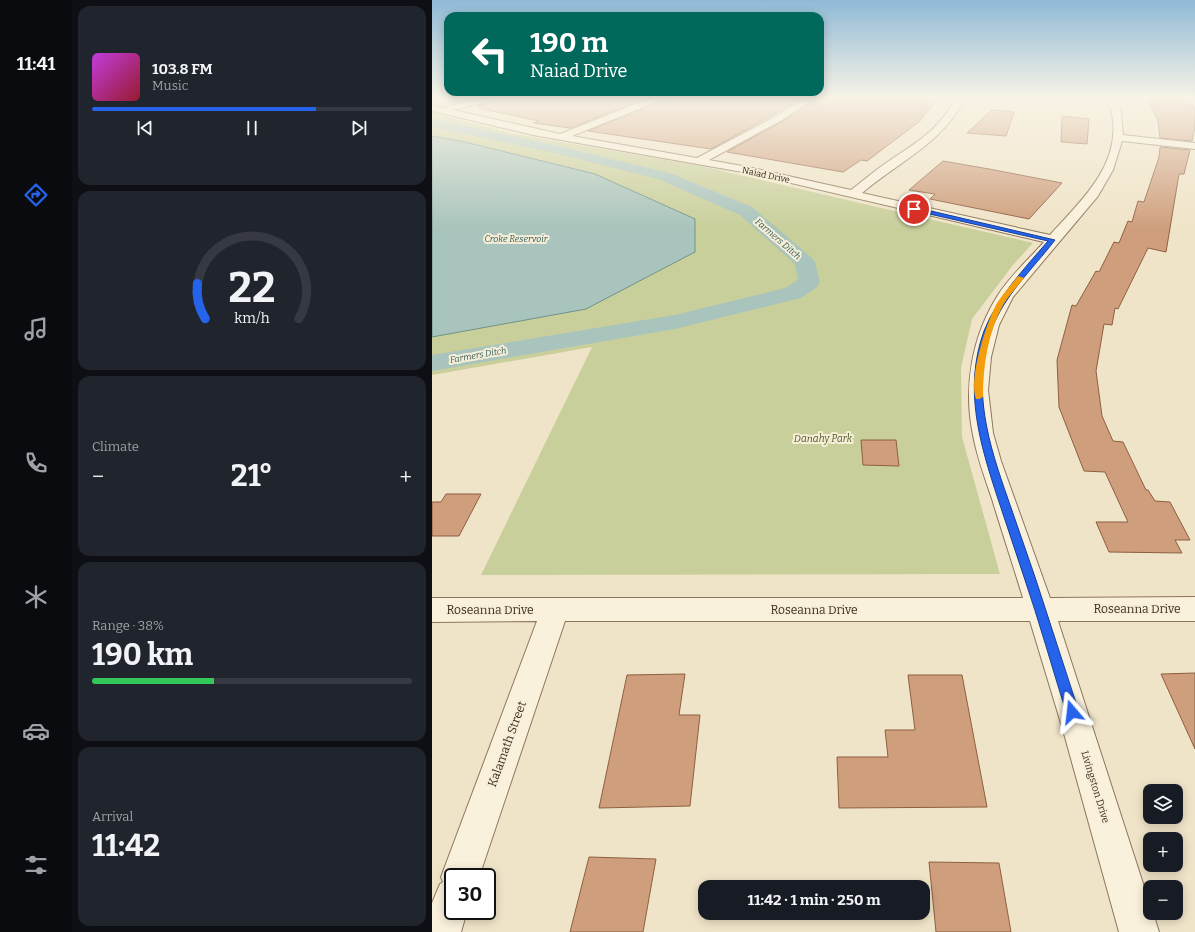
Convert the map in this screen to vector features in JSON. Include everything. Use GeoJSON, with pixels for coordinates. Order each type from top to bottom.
{"type":"FeatureCollection","features":[{"type":"Feature","properties":{"kind":"street","name":"Naiad Drive"},"geometry":{"type":"LineString","coordinates":[[585,141],[699,161],[771,176],[1052,240]]}},
{"type":"Feature","properties":{"kind":"street"},"geometry":{"type":"LineString","coordinates":[[699,161],[735,141]]}},
{"type":"Feature","properties":{"kind":"street"},"geometry":{"type":"LineString","coordinates":[[852,195],[879,173],[926,141]]}},
{"type":"Feature","properties":{"kind":"street","name":"Livingston Drive"},"geometry":{"type":"LineString","coordinates":[[1118,141],[1102,181],[1006,295],[996,312],[987,333],[979,374],[978,398],[981,424],[987,452],[1041,610],[1139,932]]}},
{"type":"Feature","properties":{"kind":"street"},"geometry":{"type":"LineString","coordinates":[[1152,141],[1195,146]]}},
{"type":"Feature","properties":{"kind":"street","name":"Roseanna Drive"},"geometry":{"type":"LineString","coordinates":[[432,610],[1195,609]]}},
{"type":"Feature","properties":{"kind":"street","name":"Kalamath Street"},"geometry":{"type":"LineString","coordinates":[[463,868],[555,610]]}},
{"type":"Feature","properties":{"kind":"street"},"geometry":{"type":"LineString","coordinates":[[440,932],[444,920]]}},
{"type":"Feature","properties":{"kind":"green space","name":"Danahy Park"},"geometry":{"type":"Polygon","coordinates":[[[432,141],[559,141],[701,166],[1033,243],[1013,265],[972,319],[961,368],[962,437],[1000,574],[481,575],[592,347],[432,375],[432,141]]]}},
{"type":"Feature","properties":{"kind":"water","name":"Croke Reservoir"},"geometry":{"type":"Polygon","coordinates":[[[432,141],[465,142],[595,174],[695,219],[695,252],[586,309],[432,337],[432,141]]]}},
{"type":"Feature","properties":{"kind":"building"},"geometry":{"type":"Polygon","coordinates":[[[660,141],[725,141],[711,149],[660,141]]]}},
{"type":"Feature","properties":{"kind":"building"},"geometry":{"type":"Polygon","coordinates":[[[746,141],[893,141],[867,161],[861,160],[843,172],[727,152],[746,141]]]}},
{"type":"Feature","properties":{"kind":"building"},"geometry":{"type":"Polygon","coordinates":[[[1061,141],[1087,141],[1087,144],[1061,141]]]}},
{"type":"Feature","properties":{"kind":"building"},"geometry":{"type":"Polygon","coordinates":[[[1160,147],[1190,150],[1184,174],[1179,174],[1166,252],[1148,248],[1118,309],[1115,308],[1112,325],[1104,324],[1096,371],[1102,416],[1113,441],[1123,442],[1146,490],[1148,490],[1155,501],[1170,502],[1190,540],[1175,540],[1182,553],[1109,552],[1096,522],[1128,522],[1105,472],[1084,471],[1059,407],[1057,360],[1072,305],[1076,306],[1096,271],[1099,272],[1114,242],[1119,243],[1128,221],[1132,222],[1138,201],[1144,202],[1159,157],[1160,147]]]}},
{"type":"Feature","properties":{"kind":"building"},"geometry":{"type":"Polygon","coordinates":[[[943,161],[1062,183],[1029,219],[930,199],[935,194],[909,190],[943,161]]]}},
{"type":"Feature","properties":{"kind":"building"},"geometry":{"type":"Polygon","coordinates":[[[861,440],[896,440],[899,466],[863,465],[861,440]]]}},
{"type":"Feature","properties":{"kind":"building"},"geometry":{"type":"Polygon","coordinates":[[[446,494],[481,494],[459,536],[432,536],[432,502],[441,502],[446,494]]]}},
{"type":"Feature","properties":{"kind":"building"},"geometry":{"type":"Polygon","coordinates":[[[1195,673],[1195,749],[1161,674],[1195,673]]]}},
{"type":"Feature","properties":{"kind":"building"},"geometry":{"type":"Polygon","coordinates":[[[685,674],[679,715],[700,715],[690,806],[599,808],[627,675],[685,674]]]}},
{"type":"Feature","properties":{"kind":"building"},"geometry":{"type":"Polygon","coordinates":[[[908,675],[962,675],[987,807],[839,808],[837,757],[888,757],[885,730],[915,730],[908,675]]]}},
{"type":"Feature","properties":{"kind":"building"},"geometry":{"type":"Polygon","coordinates":[[[589,857],[656,859],[643,932],[570,932],[589,857]]]}},
{"type":"Feature","properties":{"kind":"building"},"geometry":{"type":"Polygon","coordinates":[[[929,862],[999,863],[1011,932],[936,932],[929,862]]]}},
{"type":"Feature","properties":{"kind":"waterway","name":"Farmers Ditch"},"geometry":{"type":"LineString","coordinates":[[432,363],[675,322],[793,293],[809,282],[805,262],[746,211],[664,176],[519,141]]}},
{"type":"Feature","properties":{"kind":"slow traffic"},"geometry":{"type":"LineString","coordinates":[[979,397],[979,374],[987,333],[996,312],[1006,295],[1021,278]]}},
{"type":"Feature","properties":{"kind":"route"},"geometry":{"type":"LineString","coordinates":[[914,209],[1052,240],[1006,295],[996,312],[987,333],[982,354],[978,398],[981,424],[987,452],[1041,610],[1072,712]]}}]}
